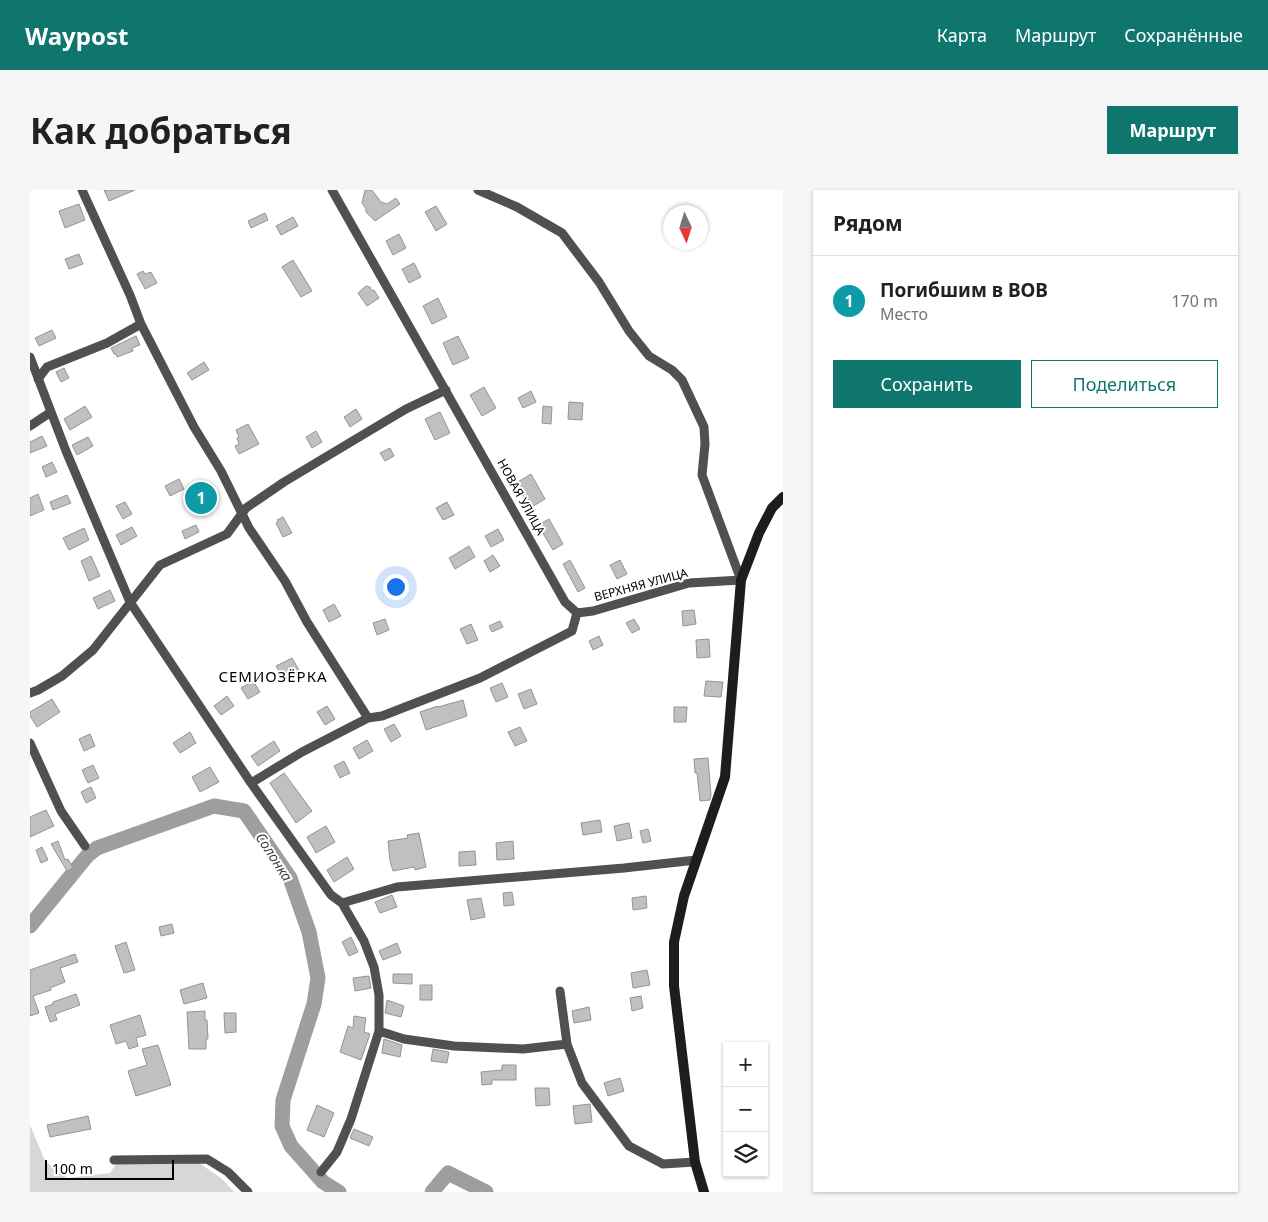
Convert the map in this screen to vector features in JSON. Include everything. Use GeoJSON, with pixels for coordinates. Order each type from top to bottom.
{"type":"FeatureCollection","features":[{"type":"Feature","properties":{"kind":"street"},"geometry":{"type":"LineString","coordinates":[[82,190],[123,279],[141,324],[194,427],[222,470],[243,513],[248,528],[285,581],[307,622],[368,718]]}},
{"type":"Feature","properties":{"kind":"street","name":"НОВАЯ УЛИЦА"},"geometry":{"type":"LineString","coordinates":[[332,190],[565,602],[577,613]]}},
{"type":"Feature","properties":{"kind":"street"},"geometry":{"type":"LineString","coordinates":[[478,190],[517,207],[562,233],[599,282],[629,331],[650,356],[672,370],[682,380],[704,427],[705,444],[702,475],[741,580]]}},
{"type":"Feature","properties":{"kind":"street"},"geometry":{"type":"LineString","coordinates":[[38,379],[48,367],[107,343],[141,324]]}},
{"type":"Feature","properties":{"kind":"street"},"geometry":{"type":"LineString","coordinates":[[30,357],[130,602],[251,783],[331,895],[342,903],[364,941],[374,967],[379,995],[379,1031],[351,1119],[338,1152],[321,1172]]}},
{"type":"Feature","properties":{"kind":"street"},"geometry":{"type":"LineString","coordinates":[[30,693],[62,676],[93,650],[160,565],[227,534],[246,508],[284,482],[406,409],[446,390]]}},
{"type":"Feature","properties":{"kind":"street"},"geometry":{"type":"LineString","coordinates":[[30,426],[51,412]]}},
{"type":"Feature","properties":{"kind":"street"},"geometry":{"type":"LineString","coordinates":[[704,1192],[695,1162],[674,986],[674,942],[684,896],[725,777],[741,580],[759,533],[772,508],[783,497]]}},
{"type":"Feature","properties":{"kind":"street","name":"ВЕРХНЯЯ УЛИЦА"},"geometry":{"type":"LineString","coordinates":[[577,613],[593,611],[689,583],[741,580]]}},
{"type":"Feature","properties":{"kind":"street"},"geometry":{"type":"LineString","coordinates":[[251,783],[302,752],[368,718],[382,716],[480,678],[572,631],[577,613]]}},
{"type":"Feature","properties":{"kind":"street"},"geometry":{"type":"LineString","coordinates":[[30,743],[61,812],[85,846]]}},
{"type":"Feature","properties":{"kind":"street"},"geometry":{"type":"LineString","coordinates":[[342,903],[397,887],[696,860]]}},
{"type":"Feature","properties":{"kind":"street"},"geometry":{"type":"LineString","coordinates":[[560,991],[568,1044],[582,1083],[629,1146],[663,1164],[695,1162]]}},
{"type":"Feature","properties":{"kind":"street"},"geometry":{"type":"LineString","coordinates":[[379,1031],[404,1039],[454,1046],[524,1050],[568,1044]]}},
{"type":"Feature","properties":{"kind":"street"},"geometry":{"type":"LineString","coordinates":[[114,1160],[207,1159],[228,1172],[248,1192]]}},
{"type":"Feature","properties":{"kind":"shaded area"},"geometry":{"type":"Polygon","coordinates":[[[30,1125],[45,1161],[67,1178],[110,1173],[116,1164],[198,1162],[222,1179],[234,1192],[30,1192],[30,1125]]]}},
{"type":"Feature","properties":{"kind":"building"},"geometry":{"type":"Polygon","coordinates":[[[104,190],[135,190],[109,201],[104,190]]]}},
{"type":"Feature","properties":{"kind":"building"},"geometry":{"type":"Polygon","coordinates":[[[365,190],[372,190],[381,202],[387,204],[396,198],[400,204],[375,221],[366,212],[362,203],[365,190]]]}},
{"type":"Feature","properties":{"kind":"building"},"geometry":{"type":"Polygon","coordinates":[[[79,204],[85,220],[65,228],[59,211],[79,204]]]}},
{"type":"Feature","properties":{"kind":"building"},"geometry":{"type":"Polygon","coordinates":[[[436,206],[447,224],[436,231],[425,212],[436,206]]]}},
{"type":"Feature","properties":{"kind":"building"},"geometry":{"type":"Polygon","coordinates":[[[265,213],[268,220],[251,228],[248,221],[265,213]]]}},
{"type":"Feature","properties":{"kind":"building"},"geometry":{"type":"Polygon","coordinates":[[[293,217],[298,226],[281,235],[276,226],[293,217]]]}},
{"type":"Feature","properties":{"kind":"building"},"geometry":{"type":"Polygon","coordinates":[[[399,234],[406,248],[393,255],[386,241],[399,234]]]}},
{"type":"Feature","properties":{"kind":"building"},"geometry":{"type":"Polygon","coordinates":[[[79,254],[83,264],[69,269],[65,259],[79,254]]]}},
{"type":"Feature","properties":{"kind":"building"},"geometry":{"type":"Polygon","coordinates":[[[293,260],[312,291],[301,297],[282,267],[293,260]]]}},
{"type":"Feature","properties":{"kind":"building"},"geometry":{"type":"Polygon","coordinates":[[[414,263],[421,277],[409,283],[402,269],[414,263]]]}},
{"type":"Feature","properties":{"kind":"building"},"geometry":{"type":"Polygon","coordinates":[[[143,271],[145,274],[151,272],[157,283],[145,289],[137,274],[143,271]]]}},
{"type":"Feature","properties":{"kind":"building"},"geometry":{"type":"Polygon","coordinates":[[[366,286],[370,287],[372,291],[374,290],[379,298],[367,306],[358,293],[366,286]]]}},
{"type":"Feature","properties":{"kind":"building"},"geometry":{"type":"Polygon","coordinates":[[[438,298],[447,317],[432,324],[423,306],[438,298]]]}},
{"type":"Feature","properties":{"kind":"building"},"geometry":{"type":"Polygon","coordinates":[[[52,330],[56,338],[39,346],[35,338],[52,330]]]}},
{"type":"Feature","properties":{"kind":"building"},"geometry":{"type":"Polygon","coordinates":[[[136,336],[140,345],[132,348],[133,351],[117,357],[114,354],[111,348],[136,336]]]}},
{"type":"Feature","properties":{"kind":"building"},"geometry":{"type":"Polygon","coordinates":[[[458,336],[469,358],[453,365],[443,343],[458,336]]]}},
{"type":"Feature","properties":{"kind":"building"},"geometry":{"type":"Polygon","coordinates":[[[204,362],[209,370],[192,380],[187,373],[204,362]]]}},
{"type":"Feature","properties":{"kind":"building"},"geometry":{"type":"Polygon","coordinates":[[[64,368],[69,378],[61,382],[56,372],[64,368]]]}},
{"type":"Feature","properties":{"kind":"building"},"geometry":{"type":"Polygon","coordinates":[[[484,387],[496,408],[482,416],[470,395],[484,387]]]}},
{"type":"Feature","properties":{"kind":"building"},"geometry":{"type":"Polygon","coordinates":[[[531,391],[536,402],[523,408],[518,398],[531,391]]]}},
{"type":"Feature","properties":{"kind":"building"},"geometry":{"type":"Polygon","coordinates":[[[569,402],[583,403],[582,420],[568,419],[569,402]]]}},
{"type":"Feature","properties":{"kind":"building"},"geometry":{"type":"Polygon","coordinates":[[[85,406],[92,417],[70,430],[64,419],[85,406]]]}},
{"type":"Feature","properties":{"kind":"building"},"geometry":{"type":"Polygon","coordinates":[[[543,406],[552,407],[551,424],[542,423],[543,406]]]}},
{"type":"Feature","properties":{"kind":"building"},"geometry":{"type":"Polygon","coordinates":[[[356,409],[362,419],[350,427],[344,417],[356,409]]]}},
{"type":"Feature","properties":{"kind":"building"},"geometry":{"type":"Polygon","coordinates":[[[440,412],[450,433],[435,440],[425,419],[440,412]]]}},
{"type":"Feature","properties":{"kind":"building"},"geometry":{"type":"Polygon","coordinates":[[[248,424],[259,444],[239,454],[235,446],[239,444],[236,430],[248,424]]]}},
{"type":"Feature","properties":{"kind":"building"},"geometry":{"type":"Polygon","coordinates":[[[316,431],[322,442],[312,448],[306,437],[316,431]]]}},
{"type":"Feature","properties":{"kind":"building"},"geometry":{"type":"Polygon","coordinates":[[[42,436],[47,446],[30,453],[30,442],[42,436]]]}},
{"type":"Feature","properties":{"kind":"building"},"geometry":{"type":"Polygon","coordinates":[[[88,437],[93,446],[77,455],[72,445],[88,437]]]}},
{"type":"Feature","properties":{"kind":"building"},"geometry":{"type":"Polygon","coordinates":[[[390,448],[394,456],[385,461],[380,453],[390,448]]]}},
{"type":"Feature","properties":{"kind":"building"},"geometry":{"type":"Polygon","coordinates":[[[52,462],[57,472],[46,477],[42,467],[52,462]]]}},
{"type":"Feature","properties":{"kind":"building"},"geometry":{"type":"Polygon","coordinates":[[[531,474],[545,499],[530,508],[516,483],[531,474]]]}},
{"type":"Feature","properties":{"kind":"building"},"geometry":{"type":"Polygon","coordinates":[[[179,479],[184,489],[170,496],[165,486],[179,479]]]}},
{"type":"Feature","properties":{"kind":"building"},"geometry":{"type":"Polygon","coordinates":[[[38,494],[44,510],[30,516],[30,498],[38,494]]]}},
{"type":"Feature","properties":{"kind":"building"},"geometry":{"type":"Polygon","coordinates":[[[67,495],[71,503],[53,510],[50,502],[67,495]]]}},
{"type":"Feature","properties":{"kind":"building"},"geometry":{"type":"Polygon","coordinates":[[[125,502],[132,514],[123,519],[116,506],[125,502]]]}},
{"type":"Feature","properties":{"kind":"building"},"geometry":{"type":"Polygon","coordinates":[[[447,502],[454,515],[443,520],[436,508],[447,502]]]}},
{"type":"Feature","properties":{"kind":"building"},"geometry":{"type":"Polygon","coordinates":[[[283,517],[292,533],[283,537],[276,523],[278,522],[277,520],[283,517]]]}},
{"type":"Feature","properties":{"kind":"building"},"geometry":{"type":"Polygon","coordinates":[[[549,519],[563,544],[553,550],[538,525],[549,519]]]}},
{"type":"Feature","properties":{"kind":"building"},"geometry":{"type":"Polygon","coordinates":[[[196,525],[199,532],[185,539],[182,531],[196,525]]]}},
{"type":"Feature","properties":{"kind":"building"},"geometry":{"type":"Polygon","coordinates":[[[132,527],[137,536],[121,545],[116,535],[132,527]]]}},
{"type":"Feature","properties":{"kind":"building"},"geometry":{"type":"Polygon","coordinates":[[[84,528],[89,540],[69,550],[63,538],[84,528]]]}},
{"type":"Feature","properties":{"kind":"building"},"geometry":{"type":"Polygon","coordinates":[[[498,529],[504,540],[491,547],[485,536],[498,529]]]}},
{"type":"Feature","properties":{"kind":"building"},"geometry":{"type":"Polygon","coordinates":[[[469,546],[475,557],[455,569],[449,558],[469,546]]]}},
{"type":"Feature","properties":{"kind":"building"},"geometry":{"type":"Polygon","coordinates":[[[493,555],[500,566],[490,572],[484,561],[493,555]]]}},
{"type":"Feature","properties":{"kind":"building"},"geometry":{"type":"Polygon","coordinates":[[[91,556],[100,576],[89,581],[81,561],[91,556]]]}},
{"type":"Feature","properties":{"kind":"building"},"geometry":{"type":"Polygon","coordinates":[[[570,560],[585,588],[578,592],[563,564],[570,560]]]}},
{"type":"Feature","properties":{"kind":"building"},"geometry":{"type":"Polygon","coordinates":[[[620,560],[627,574],[617,579],[610,565],[620,560]]]}},
{"type":"Feature","properties":{"kind":"building"},"geometry":{"type":"Polygon","coordinates":[[[110,590],[115,601],[98,609],[93,598],[110,590]]]}},
{"type":"Feature","properties":{"kind":"building"},"geometry":{"type":"Polygon","coordinates":[[[334,604],[341,616],[329,622],[323,610],[334,604]]]}},
{"type":"Feature","properties":{"kind":"building"},"geometry":{"type":"Polygon","coordinates":[[[694,610],[696,624],[683,626],[682,611],[694,610]]]}},
{"type":"Feature","properties":{"kind":"building"},"geometry":{"type":"Polygon","coordinates":[[[385,619],[389,630],[377,635],[373,623],[385,619]]]}},
{"type":"Feature","properties":{"kind":"building"},"geometry":{"type":"Polygon","coordinates":[[[634,619],[640,629],[632,633],[626,623],[634,619]]]}},
{"type":"Feature","properties":{"kind":"building"},"geometry":{"type":"Polygon","coordinates":[[[500,621],[503,627],[492,632],[489,626],[500,621]]]}},
{"type":"Feature","properties":{"kind":"building"},"geometry":{"type":"Polygon","coordinates":[[[471,624],[478,640],[467,644],[460,629],[471,624]]]}},
{"type":"Feature","properties":{"kind":"building"},"geometry":{"type":"Polygon","coordinates":[[[599,636],[603,645],[593,650],[589,641],[599,636]]]}},
{"type":"Feature","properties":{"kind":"building"},"geometry":{"type":"Polygon","coordinates":[[[709,639],[710,657],[697,658],[696,640],[709,639]]]}},
{"type":"Feature","properties":{"kind":"building"},"geometry":{"type":"Polygon","coordinates":[[[292,658],[300,672],[284,681],[276,666],[292,658]]]}},
{"type":"Feature","properties":{"kind":"building"},"geometry":{"type":"Polygon","coordinates":[[[253,681],[260,692],[248,699],[241,688],[253,681]]]}},
{"type":"Feature","properties":{"kind":"building"},"geometry":{"type":"Polygon","coordinates":[[[706,681],[723,682],[721,697],[704,696],[706,681]]]}},
{"type":"Feature","properties":{"kind":"building"},"geometry":{"type":"Polygon","coordinates":[[[502,683],[508,697],[496,702],[490,688],[502,683]]]}},
{"type":"Feature","properties":{"kind":"building"},"geometry":{"type":"Polygon","coordinates":[[[531,689],[537,704],[524,709],[518,694],[531,689]]]}},
{"type":"Feature","properties":{"kind":"building"},"geometry":{"type":"Polygon","coordinates":[[[227,696],[234,706],[221,715],[214,706],[227,696]]]}},
{"type":"Feature","properties":{"kind":"building"},"geometry":{"type":"Polygon","coordinates":[[[52,699],[60,712],[37,727],[30,716],[30,712],[52,699]]]}},
{"type":"Feature","properties":{"kind":"building"},"geometry":{"type":"Polygon","coordinates":[[[463,700],[467,716],[426,730],[420,712],[463,700]]]}},
{"type":"Feature","properties":{"kind":"building"},"geometry":{"type":"Polygon","coordinates":[[[327,706],[335,719],[325,725],[317,712],[327,706]]]}},
{"type":"Feature","properties":{"kind":"building"},"geometry":{"type":"Polygon","coordinates":[[[674,707],[687,707],[686,722],[674,722],[674,707]]]}},
{"type":"Feature","properties":{"kind":"building"},"geometry":{"type":"Polygon","coordinates":[[[394,724],[401,736],[391,742],[384,729],[394,724]]]}},
{"type":"Feature","properties":{"kind":"building"},"geometry":{"type":"Polygon","coordinates":[[[520,727],[527,741],[515,746],[508,732],[520,727]]]}},
{"type":"Feature","properties":{"kind":"building"},"geometry":{"type":"Polygon","coordinates":[[[190,732],[196,743],[180,753],[173,743],[190,732]]]}},
{"type":"Feature","properties":{"kind":"building"},"geometry":{"type":"Polygon","coordinates":[[[90,734],[95,746],[84,751],[79,739],[90,734]]]}},
{"type":"Feature","properties":{"kind":"building"},"geometry":{"type":"Polygon","coordinates":[[[367,740],[373,751],[359,759],[353,748],[367,740]]]}},
{"type":"Feature","properties":{"kind":"building"},"geometry":{"type":"Polygon","coordinates":[[[274,741],[280,751],[258,766],[251,756],[274,741]]]}},
{"type":"Feature","properties":{"kind":"building"},"geometry":{"type":"Polygon","coordinates":[[[708,758],[711,795],[710,800],[700,801],[694,759],[708,758]]]}},
{"type":"Feature","properties":{"kind":"building"},"geometry":{"type":"Polygon","coordinates":[[[344,761],[350,773],[340,778],[334,766],[344,761]]]}},
{"type":"Feature","properties":{"kind":"building"},"geometry":{"type":"Polygon","coordinates":[[[93,765],[99,778],[88,783],[82,770],[93,765]]]}},
{"type":"Feature","properties":{"kind":"building"},"geometry":{"type":"Polygon","coordinates":[[[210,767],[219,782],[200,792],[192,777],[210,767]]]}},
{"type":"Feature","properties":{"kind":"building"},"geometry":{"type":"Polygon","coordinates":[[[284,773],[312,811],[296,823],[270,783],[284,773]]]}},
{"type":"Feature","properties":{"kind":"building"},"geometry":{"type":"Polygon","coordinates":[[[91,787],[96,798],[86,803],[81,792],[91,787]]]}},
{"type":"Feature","properties":{"kind":"building"},"geometry":{"type":"Polygon","coordinates":[[[46,810],[54,826],[30,837],[30,817],[46,810]]]}},
{"type":"Feature","properties":{"kind":"building"},"geometry":{"type":"Polygon","coordinates":[[[600,820],[602,832],[583,835],[581,823],[600,820]]]}},
{"type":"Feature","properties":{"kind":"building"},"geometry":{"type":"Polygon","coordinates":[[[629,823],[632,838],[617,841],[614,826],[629,823]]]}},
{"type":"Feature","properties":{"kind":"building"},"geometry":{"type":"Polygon","coordinates":[[[326,826],[335,842],[316,853],[307,837],[326,826]]]}},
{"type":"Feature","properties":{"kind":"building"},"geometry":{"type":"Polygon","coordinates":[[[648,829],[651,841],[643,843],[640,831],[648,829]]]}},
{"type":"Feature","properties":{"kind":"building"},"geometry":{"type":"Polygon","coordinates":[[[419,833],[426,867],[415,870],[414,867],[393,871],[388,841],[408,838],[407,835],[419,833]]]}},
{"type":"Feature","properties":{"kind":"building"},"geometry":{"type":"Polygon","coordinates":[[[58,841],[65,860],[68,859],[73,868],[67,871],[51,844],[58,841]]]}},
{"type":"Feature","properties":{"kind":"building"},"geometry":{"type":"Polygon","coordinates":[[[513,841],[514,859],[497,860],[496,843],[513,841]]]}},
{"type":"Feature","properties":{"kind":"building"},"geometry":{"type":"Polygon","coordinates":[[[42,847],[48,860],[41,863],[36,850],[42,847]]]}},
{"type":"Feature","properties":{"kind":"building"},"geometry":{"type":"Polygon","coordinates":[[[475,851],[476,865],[459,866],[459,852],[475,851]]]}},
{"type":"Feature","properties":{"kind":"building"},"geometry":{"type":"Polygon","coordinates":[[[347,857],[354,869],[334,882],[327,870],[347,857]]]}},
{"type":"Feature","properties":{"kind":"building"},"geometry":{"type":"Polygon","coordinates":[[[512,892],[514,905],[504,906],[503,893],[512,892]]]}},
{"type":"Feature","properties":{"kind":"building"},"geometry":{"type":"Polygon","coordinates":[[[392,895],[397,907],[380,913],[375,902],[392,895]]]}},
{"type":"Feature","properties":{"kind":"building"},"geometry":{"type":"Polygon","coordinates":[[[646,896],[647,908],[633,910],[632,898],[646,896]]]}},
{"type":"Feature","properties":{"kind":"building"},"geometry":{"type":"Polygon","coordinates":[[[481,898],[485,917],[471,920],[467,900],[481,898]]]}},
{"type":"Feature","properties":{"kind":"building"},"geometry":{"type":"Polygon","coordinates":[[[172,924],[174,933],[161,936],[159,927],[172,924]]]}},
{"type":"Feature","properties":{"kind":"building"},"geometry":{"type":"Polygon","coordinates":[[[351,937],[358,952],[349,956],[342,942],[351,937]]]}},
{"type":"Feature","properties":{"kind":"building"},"geometry":{"type":"Polygon","coordinates":[[[126,942],[135,970],[124,973],[115,946],[126,942]]]}},
{"type":"Feature","properties":{"kind":"building"},"geometry":{"type":"Polygon","coordinates":[[[397,943],[401,953],[383,960],[379,951],[397,943]]]}},
{"type":"Feature","properties":{"kind":"building"},"geometry":{"type":"Polygon","coordinates":[[[75,954],[78,962],[60,968],[65,982],[50,988],[51,990],[33,996],[39,1013],[30,1016],[30,970],[75,954]]]}},
{"type":"Feature","properties":{"kind":"building"},"geometry":{"type":"Polygon","coordinates":[[[647,970],[650,985],[633,988],[631,973],[647,970]]]}},
{"type":"Feature","properties":{"kind":"building"},"geometry":{"type":"Polygon","coordinates":[[[393,974],[412,974],[412,984],[393,983],[393,974]]]}},
{"type":"Feature","properties":{"kind":"building"},"geometry":{"type":"Polygon","coordinates":[[[369,976],[371,988],[355,991],[353,978],[369,976]]]}},
{"type":"Feature","properties":{"kind":"building"},"geometry":{"type":"Polygon","coordinates":[[[203,983],[207,998],[184,1004],[180,990],[203,983]]]}},
{"type":"Feature","properties":{"kind":"building"},"geometry":{"type":"Polygon","coordinates":[[[420,985],[432,985],[432,1000],[420,1000],[420,985]]]}},
{"type":"Feature","properties":{"kind":"building"},"geometry":{"type":"Polygon","coordinates":[[[76,994],[80,1005],[55,1014],[57,1020],[50,1022],[45,1007],[53,1004],[53,1002],[76,994]]]}},
{"type":"Feature","properties":{"kind":"building"},"geometry":{"type":"Polygon","coordinates":[[[641,996],[643,1008],[632,1011],[630,998],[641,996]]]}},
{"type":"Feature","properties":{"kind":"building"},"geometry":{"type":"Polygon","coordinates":[[[387,1000],[404,1006],[401,1017],[385,1013],[387,1000]]]}},
{"type":"Feature","properties":{"kind":"building"},"geometry":{"type":"Polygon","coordinates":[[[589,1007],[591,1020],[574,1023],[572,1011],[589,1007]]]}},
{"type":"Feature","properties":{"kind":"building"},"geometry":{"type":"Polygon","coordinates":[[[205,1011],[208,1039],[206,1039],[206,1049],[189,1049],[187,1012],[205,1011]]]}},
{"type":"Feature","properties":{"kind":"building"},"geometry":{"type":"Polygon","coordinates":[[[224,1013],[236,1013],[236,1032],[225,1033],[224,1013]]]}},
{"type":"Feature","properties":{"kind":"building"},"geometry":{"type":"Polygon","coordinates":[[[140,1015],[146,1035],[136,1038],[138,1046],[129,1049],[126,1041],[116,1044],[110,1025],[140,1015]]]}},
{"type":"Feature","properties":{"kind":"building"},"geometry":{"type":"Polygon","coordinates":[[[354,1016],[366,1018],[364,1032],[370,1034],[361,1060],[340,1052],[348,1026],[353,1028],[354,1016]]]}},
{"type":"Feature","properties":{"kind":"building"},"geometry":{"type":"Polygon","coordinates":[[[384,1039],[402,1045],[400,1057],[382,1053],[384,1039]]]}},
{"type":"Feature","properties":{"kind":"building"},"geometry":{"type":"Polygon","coordinates":[[[158,1045],[171,1085],[136,1096],[128,1071],[147,1065],[142,1049],[158,1045]]]}},
{"type":"Feature","properties":{"kind":"building"},"geometry":{"type":"Polygon","coordinates":[[[433,1049],[449,1052],[447,1063],[431,1061],[433,1049]]]}},
{"type":"Feature","properties":{"kind":"building"},"geometry":{"type":"Polygon","coordinates":[[[502,1065],[516,1065],[516,1080],[492,1080],[492,1084],[482,1085],[481,1072],[502,1070],[502,1065]]]}},
{"type":"Feature","properties":{"kind":"building"},"geometry":{"type":"Polygon","coordinates":[[[620,1078],[624,1091],[608,1096],[604,1083],[620,1078]]]}},
{"type":"Feature","properties":{"kind":"building"},"geometry":{"type":"Polygon","coordinates":[[[535,1088],[549,1088],[550,1105],[536,1106],[535,1088]]]}},
{"type":"Feature","properties":{"kind":"building"},"geometry":{"type":"Polygon","coordinates":[[[590,1104],[592,1122],[575,1124],[573,1106],[590,1104]]]}},
{"type":"Feature","properties":{"kind":"building"},"geometry":{"type":"Polygon","coordinates":[[[317,1105],[334,1113],[324,1137],[307,1130],[317,1105]]]}},
{"type":"Feature","properties":{"kind":"building"},"geometry":{"type":"Polygon","coordinates":[[[88,1116],[91,1129],[50,1137],[47,1125],[88,1116]]]}},
{"type":"Feature","properties":{"kind":"building"},"geometry":{"type":"Polygon","coordinates":[[[354,1129],[373,1137],[369,1146],[350,1138],[354,1129]]]}},
{"type":"Feature","properties":{"kind":"waterway","name":"Солонка"},"geometry":{"type":"LineString","coordinates":[[30,926],[87,856],[97,848],[214,806],[244,811],[290,878],[309,932],[318,978],[314,1004],[283,1100],[282,1126],[291,1146],[323,1182],[339,1192]]}},
{"type":"Feature","properties":{"kind":"waterway","name":"Солонка"},"geometry":{"type":"LineString","coordinates":[[432,1192],[448,1173],[486,1192]]}},
{"type":"Feature","properties":{"kind":"place","name":"Погибшим в ВОВ"},"geometry":{"type":"Point","coordinates":[201,498]}},
{"type":"Feature","properties":{"kind":"district","name":"СЕМИОЗЁРКА"},"geometry":{"type":"Point","coordinates":[273,677]}}]}
